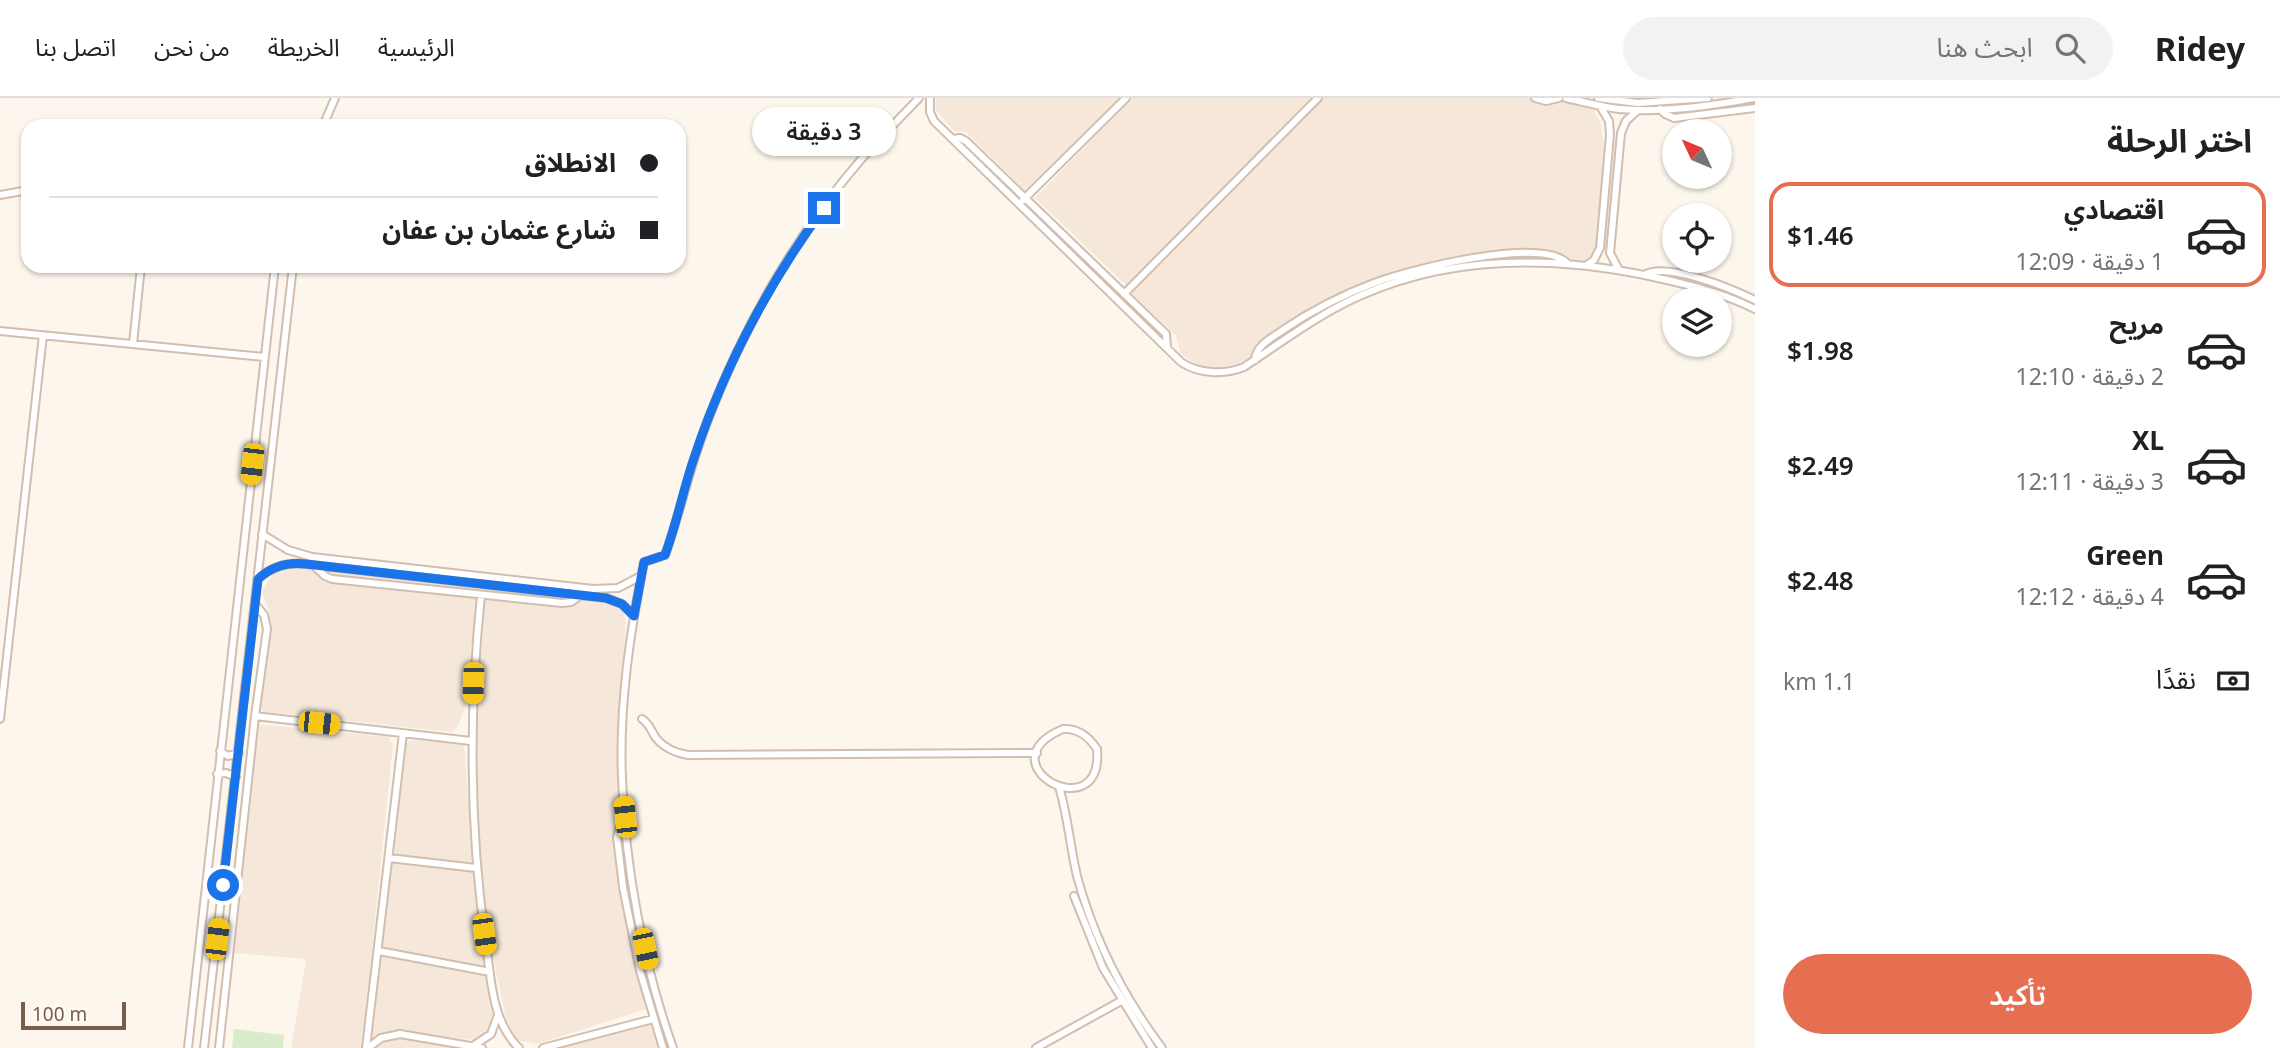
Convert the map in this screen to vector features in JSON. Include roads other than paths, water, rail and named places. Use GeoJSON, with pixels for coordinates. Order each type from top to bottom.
{"type":"FeatureCollection","features":[{"type":"Feature","properties":{"kind":"street"},"geometry":{"type":"LineString","coordinates":[[326,119],[335,98]]}},
{"type":"Feature","properties":{"kind":"street"},"geometry":{"type":"LineString","coordinates":[[673,1048],[641,931],[622,778],[623,724],[634,616],[644,562],[665,555],[709,416],[730,366],[765,299],[799,243],[837,190],[864,156],[919,98]]}},
{"type":"Feature","properties":{"kind":"street"},"geometry":{"type":"LineString","coordinates":[[930,98],[932,117],[953,139],[1167,348],[1186,365],[1200,371],[1232,371],[1244,367],[1332,310],[1362,295],[1439,271],[1491,263],[1567,263],[1619,270],[1709,290],[1755,309]]}},
{"type":"Feature","properties":{"kind":"street"},"geometry":{"type":"LineString","coordinates":[[1020,204],[1126,98]]}},
{"type":"Feature","properties":{"kind":"street"},"geometry":{"type":"LineString","coordinates":[[1125,293],[1318,98]]}},
{"type":"Feature","properties":{"kind":"street"},"geometry":{"type":"LineString","coordinates":[[1535,98],[1546,101],[1559,98]]}},
{"type":"Feature","properties":{"kind":"street"},"geometry":{"type":"LineString","coordinates":[[1566,98],[1640,109],[1702,106],[1754,98]]}},
{"type":"Feature","properties":{"kind":"street"},"geometry":{"type":"LineString","coordinates":[[1599,102],[1638,103],[1709,98]]}},
{"type":"Feature","properties":{"kind":"street"},"geometry":{"type":"LineString","coordinates":[[1587,265],[1594,260],[1600,248],[1611,135],[1609,121],[1599,102]]}},
{"type":"Feature","properties":{"kind":"street"},"geometry":{"type":"LineString","coordinates":[[1660,109],[1674,118],[1755,107]]}},
{"type":"Feature","properties":{"kind":"street"},"geometry":{"type":"LineString","coordinates":[[1619,270],[1612,259],[1610,249],[1621,133],[1629,117],[1640,109]]}},
{"type":"Feature","properties":{"kind":"street"},"geometry":{"type":"LineString","coordinates":[[953,139],[966,141],[1125,293],[1166,334],[1167,348]]}},
{"type":"Feature","properties":{"kind":"street"},"geometry":{"type":"LineString","coordinates":[[0,195],[21,191]]}},
{"type":"Feature","properties":{"kind":"street"},"geometry":{"type":"LineString","coordinates":[[1644,275],[1656,270],[1675,273],[1719,285],[1755,300]]}},
{"type":"Feature","properties":{"kind":"street"},"geometry":{"type":"LineString","coordinates":[[132,344],[140,273]]}},
{"type":"Feature","properties":{"kind":"street"},"geometry":{"type":"LineString","coordinates":[[188,1048],[274,273]]}},
{"type":"Feature","properties":{"kind":"street"},"geometry":{"type":"LineString","coordinates":[[204,1048],[292,273]]}},
{"type":"Feature","properties":{"kind":"street"},"geometry":{"type":"LineString","coordinates":[[0,331],[264,357]]}},
{"type":"Feature","properties":{"kind":"street"},"geometry":{"type":"LineString","coordinates":[[0,719],[43,335]]}},
{"type":"Feature","properties":{"kind":"street"},"geometry":{"type":"LineString","coordinates":[[262,534],[288,550],[312,557],[580,587],[618,588],[641,576]]}},
{"type":"Feature","properties":{"kind":"street"},"geometry":{"type":"LineString","coordinates":[[258,579],[271,569],[283,565],[313,565],[581,595],[617,601],[634,616]]}},
{"type":"Feature","properties":{"kind":"street"},"geometry":{"type":"LineString","coordinates":[[313,565],[332,579],[562,603],[571,602],[581,595]]}},
{"type":"Feature","properties":{"kind":"street"},"geometry":{"type":"LineString","coordinates":[[481,594],[471,740],[476,868],[498,1013],[507,1034],[519,1048]]}},
{"type":"Feature","properties":{"kind":"street"},"geometry":{"type":"LineString","coordinates":[[219,1048],[267,629],[264,615],[255,604]]}},
{"type":"Feature","properties":{"kind":"street"},"geometry":{"type":"LineString","coordinates":[[255,716],[471,740]]}},
{"type":"Feature","properties":{"kind":"street"},"geometry":{"type":"LineString","coordinates":[[642,719],[665,746],[688,755],[1037,753]]}},
{"type":"Feature","properties":{"kind":"street"},"geometry":{"type":"LineString","coordinates":[[1070,729],[1083,733],[1097,749],[1098,760],[1090,778],[1075,787],[1059,787],[1043,778],[1038,771],[1037,753],[1041,745],[1057,732],[1070,729]]}},
{"type":"Feature","properties":{"kind":"street"},"geometry":{"type":"LineString","coordinates":[[367,1048],[403,733]]}},
{"type":"Feature","properties":{"kind":"street"},"geometry":{"type":"LineString","coordinates":[[220,751],[228,756],[239,753]]}},
{"type":"Feature","properties":{"kind":"street"},"geometry":{"type":"LineString","coordinates":[[217,774],[226,773],[236,777]]}},
{"type":"Feature","properties":{"kind":"street"},"geometry":{"type":"LineString","coordinates":[[1059,787],[1075,867],[1093,927],[1126,994],[1162,1048]]}},
{"type":"Feature","properties":{"kind":"street"},"geometry":{"type":"LineString","coordinates":[[625,817],[617,837],[622,877],[631,929],[653,1019],[663,1048]]}},
{"type":"Feature","properties":{"kind":"street"},"geometry":{"type":"LineString","coordinates":[[389,858],[476,868]]}},
{"type":"Feature","properties":{"kind":"street"},"geometry":{"type":"LineString","coordinates":[[1074,896],[1095,950],[1121,1001],[1152,1048]]}},
{"type":"Feature","properties":{"kind":"street"},"geometry":{"type":"LineString","coordinates":[[379,951],[490,972]]}},
{"type":"Feature","properties":{"kind":"street"},"geometry":{"type":"LineString","coordinates":[[1036,1048],[1121,1001]]}},
{"type":"Feature","properties":{"kind":"street"},"geometry":{"type":"LineString","coordinates":[[473,1046],[491,1034],[498,1013]]}},
{"type":"Feature","properties":{"kind":"street"},"geometry":{"type":"LineString","coordinates":[[543,1048],[653,1019]]}},
{"type":"Feature","properties":{"kind":"street"},"geometry":{"type":"LineString","coordinates":[[367,1048],[381,1038],[400,1034],[482,1048]]}}]}
